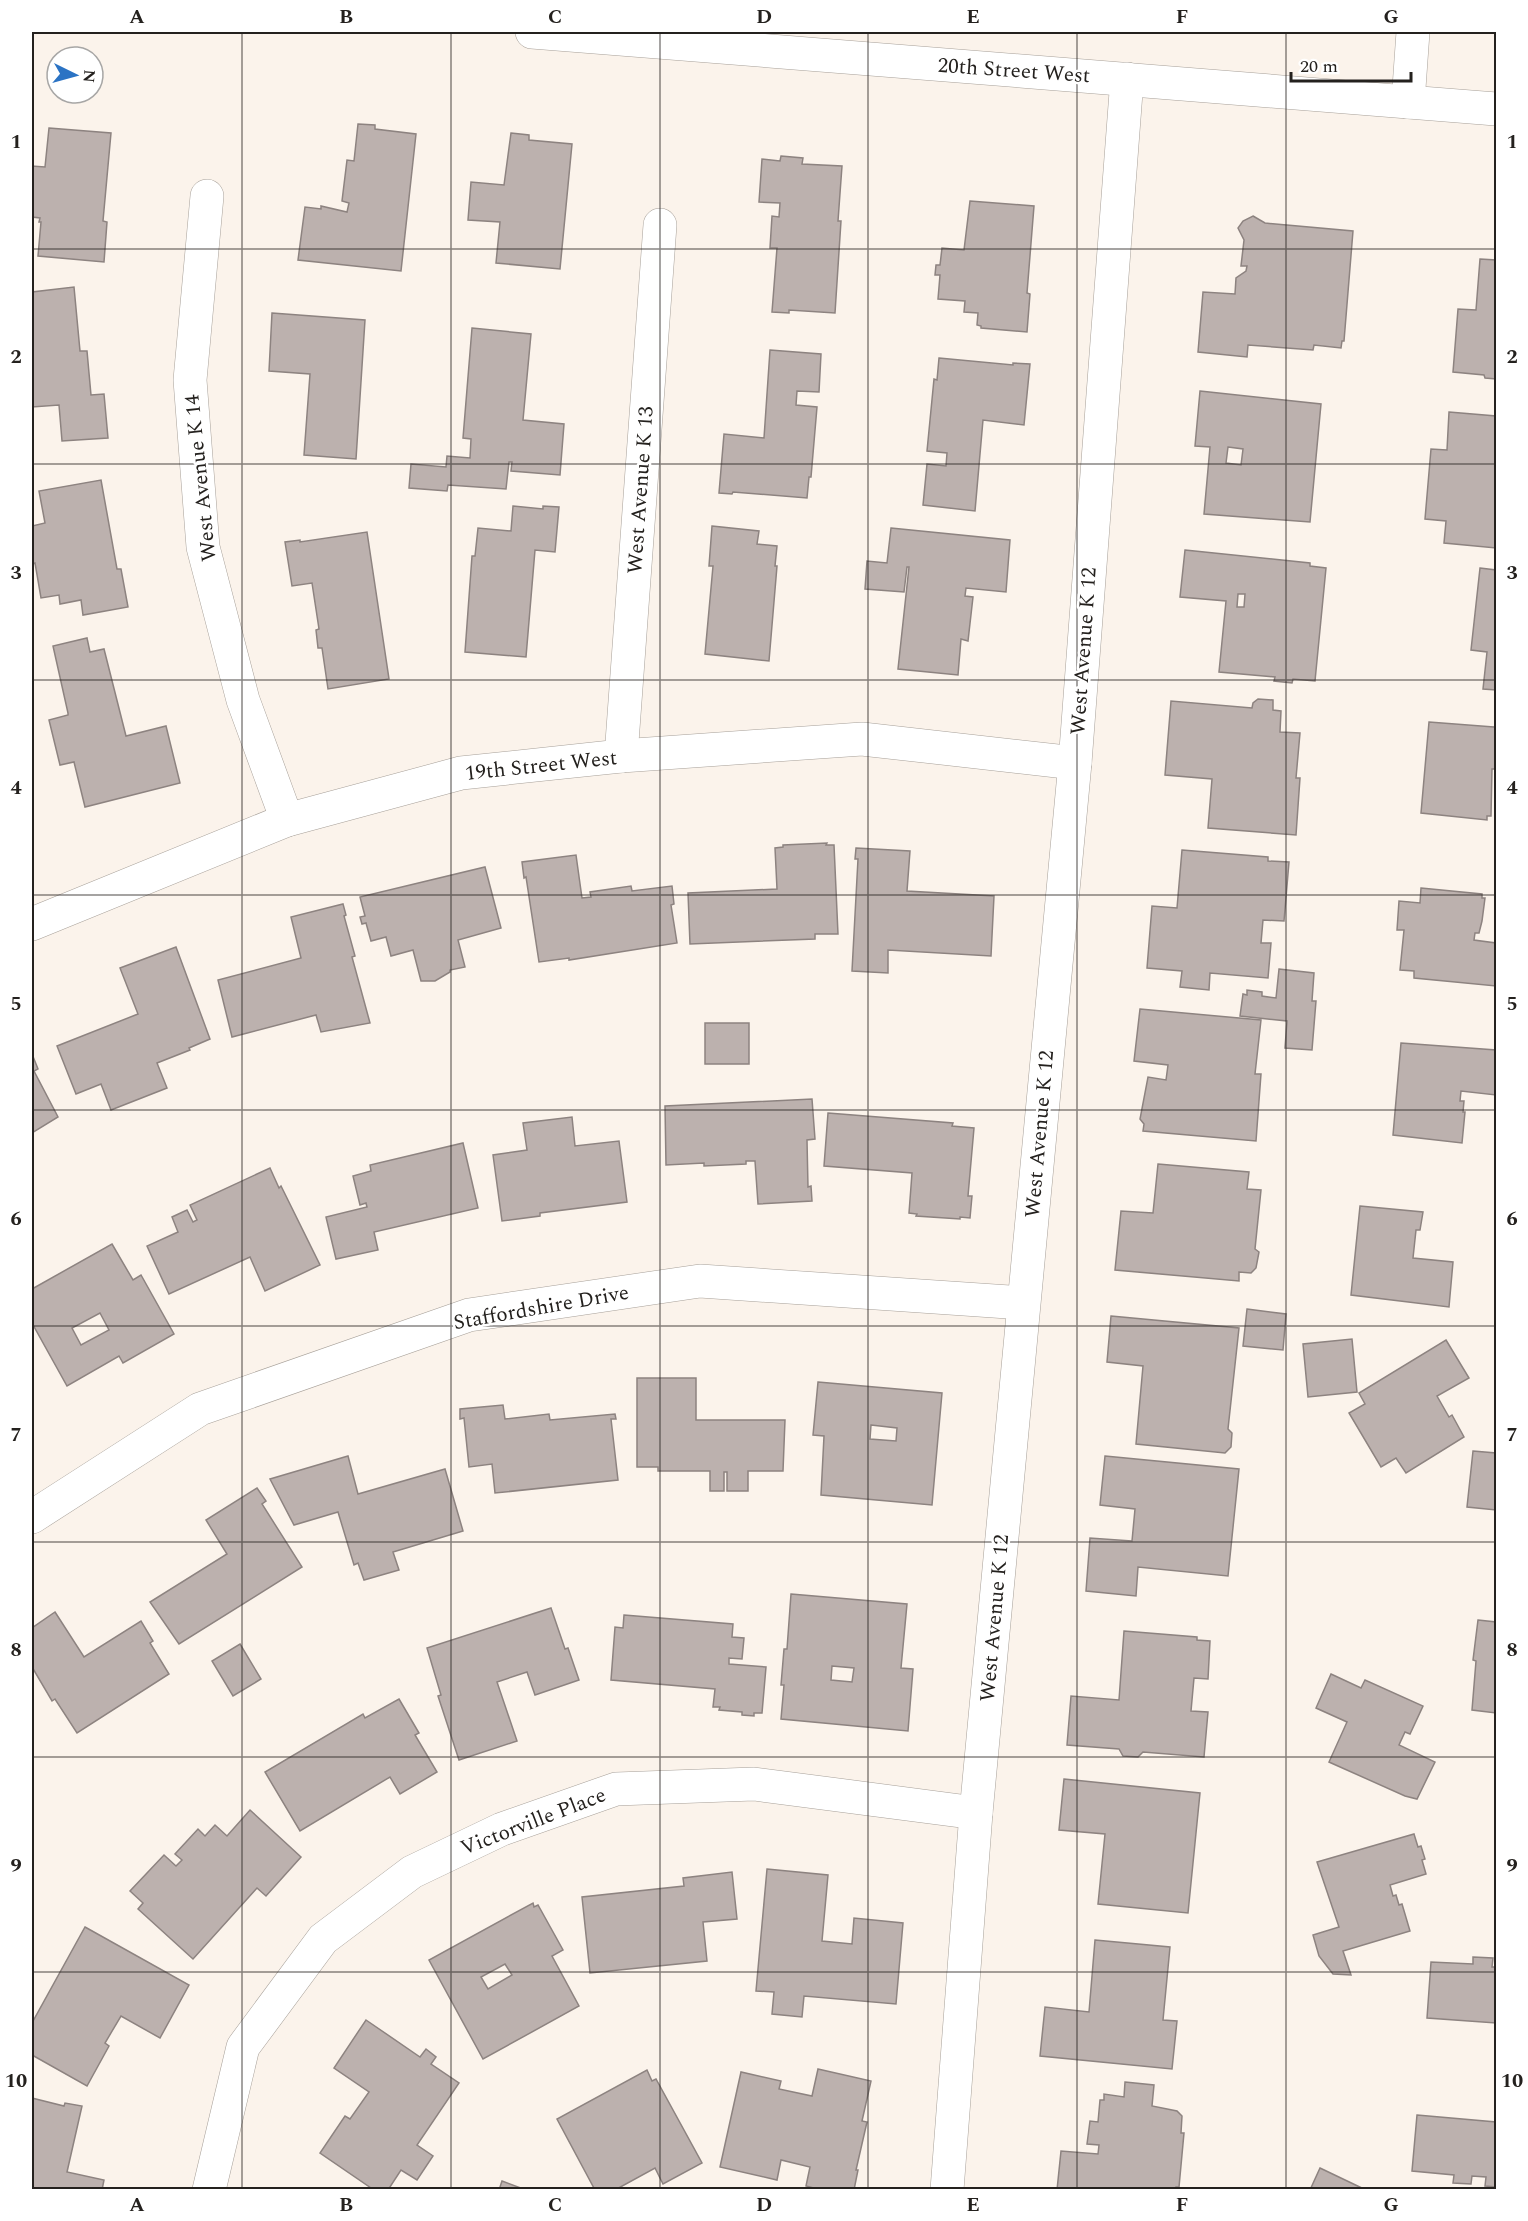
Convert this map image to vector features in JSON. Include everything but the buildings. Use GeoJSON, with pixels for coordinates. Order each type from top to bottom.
{"type":"FeatureCollection","features":[{"type":"Feature","properties":{"kind":"street","name":"20th Street West"},"geometry":{"type":"LineString","coordinates":[[532,32],[1497,109]]}},
{"type":"Feature","properties":{"kind":"street"},"geometry":{"type":"LineString","coordinates":[[1408,102],[1413,32]]}},
{"type":"Feature","properties":{"kind":"street","name":"West Avenue K 12"},"geometry":{"type":"LineString","coordinates":[[947,2190],[976,1813],[1075,763],[1127,79]]}},
{"type":"Feature","properties":{"kind":"street","name":"West Avenue K 14"},"geometry":{"type":"LineString","coordinates":[[207,196],[190,380],[203,547],[243,700],[287,820]]}},
{"type":"Feature","properties":{"kind":"street","name":"West Avenue K 13"},"geometry":{"type":"LineString","coordinates":[[621,756],[660,225]]}},
{"type":"Feature","properties":{"kind":"street","name":"19th Street West"},"geometry":{"type":"LineString","coordinates":[[32,924],[287,820],[461,773],[621,756],[862,739],[1075,763]]}},
{"type":"Feature","properties":{"kind":"street","name":"Staffordshire Drive"},"geometry":{"type":"LineString","coordinates":[[32,1517],[200,1409],[469,1315],[700,1281],[1023,1303]]}},
{"type":"Feature","properties":{"kind":"street","name":"Victorville Place"},"geometry":{"type":"LineString","coordinates":[[209,2190],[243,2047],[323,1939],[412,1872],[502,1829],[616,1789],[754,1784],[976,1813]]}}]}
